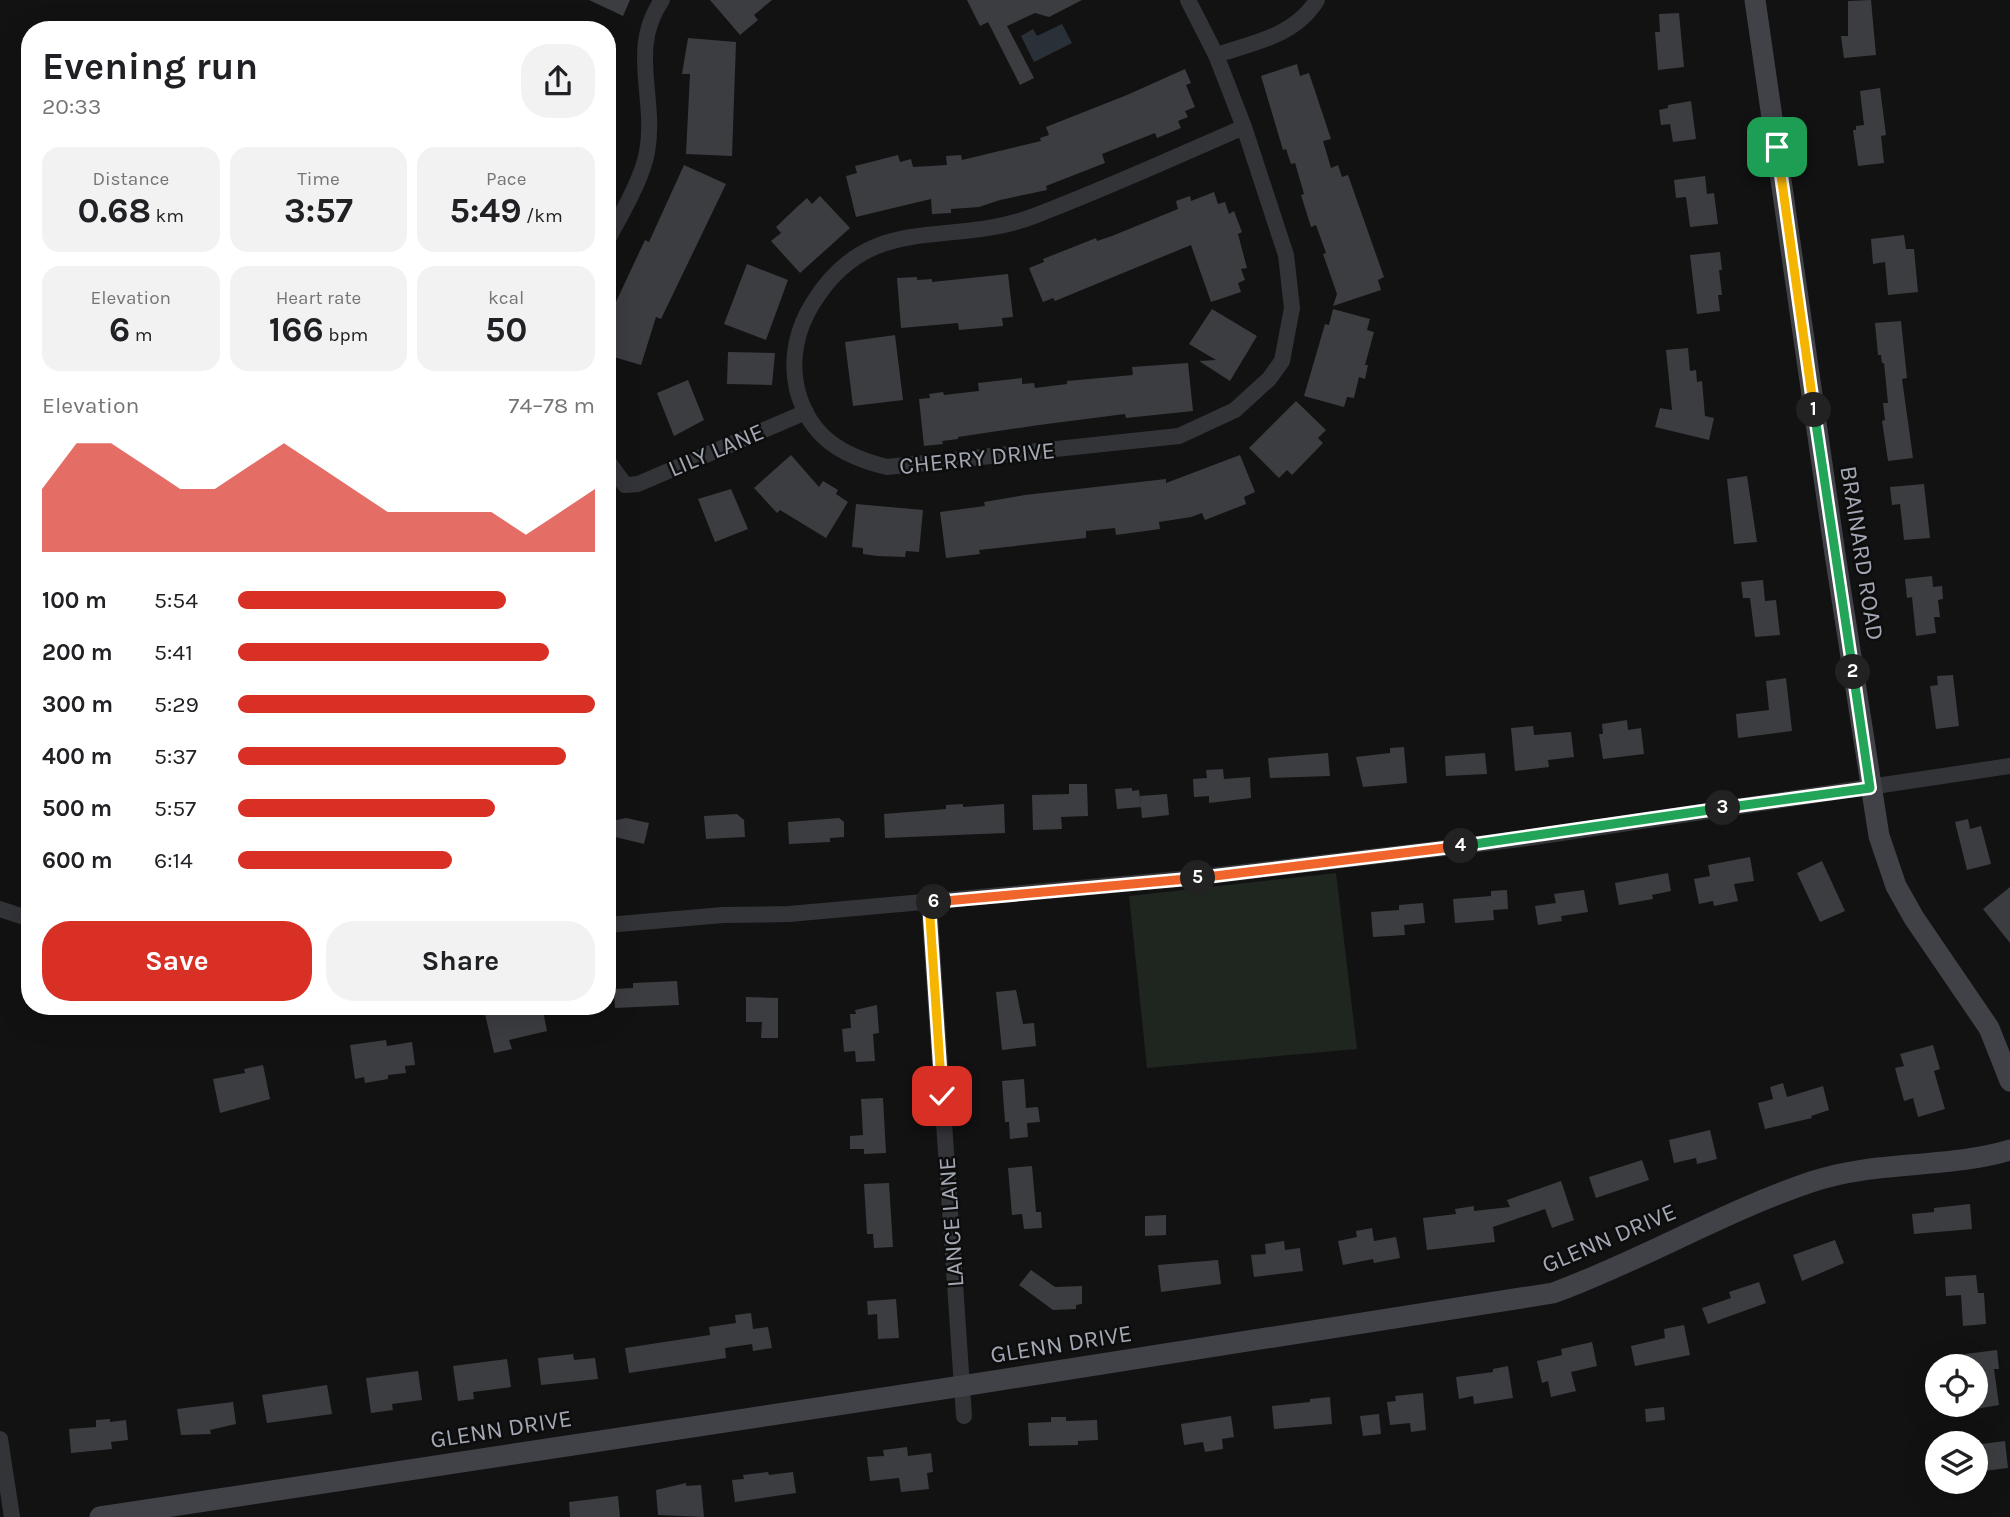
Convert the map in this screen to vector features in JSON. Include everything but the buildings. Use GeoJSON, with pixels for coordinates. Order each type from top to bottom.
{"type":"FeatureCollection","features":[{"type":"Feature","properties":{"kind":"street"},"geometry":{"type":"LineString","coordinates":[[616,221],[647,154],[650,107],[643,57],[651,16],[662,0]]}},
{"type":"Feature","properties":{"kind":"street","name":"CHERRY DRIVE"},"geometry":{"type":"LineString","coordinates":[[1188,0],[1216,55],[1244,127],[1286,255],[1292,308],[1282,361],[1269,379],[1236,410],[1179,436],[887,467],[861,461],[826,442],[806,412],[797,388],[795,354],[800,322],[823,287],[843,264],[862,251],[928,232],[985,230],[1032,217],[1244,127]]}},
{"type":"Feature","properties":{"kind":"street"},"geometry":{"type":"LineString","coordinates":[[1216,55],[1281,33],[1303,18],[1317,0]]}},
{"type":"Feature","properties":{"kind":"street","name":"BRAINARD ROAD"},"geometry":{"type":"LineString","coordinates":[[1755,0],[1879,836],[1896,886],[1914,918],[1989,1028],[2010,1081]]}},
{"type":"Feature","properties":{"kind":"street","name":"LILY LANE"},"geometry":{"type":"LineString","coordinates":[[616,472],[625,485],[638,484],[806,412]]}},
{"type":"Feature","properties":{"kind":"street"},"geometry":{"type":"LineString","coordinates":[[616,924],[929,903],[1201,877],[1521,839],[2010,766]]}},
{"type":"Feature","properties":{"kind":"street","name":"LANCE LANE"},"geometry":{"type":"LineString","coordinates":[[929,903],[964,1416]]}},
{"type":"Feature","properties":{"kind":"street"},"geometry":{"type":"LineString","coordinates":[[0,909],[21,916]]}},
{"type":"Feature","properties":{"kind":"street","name":"GLENN DRIVE"},"geometry":{"type":"LineString","coordinates":[[100,1517],[1553,1293],[1758,1202],[1814,1181],[2010,1150]]}},
{"type":"Feature","properties":{"kind":"street"},"geometry":{"type":"LineString","coordinates":[[0,1439],[12,1517]]}},
{"type":"Feature","properties":{"kind":"shaded area"},"geometry":{"type":"Polygon","coordinates":[[[1062,24],[1072,43],[1034,62],[1021,36],[1033,29],[1037,36],[1062,24]]]}},
{"type":"Feature","properties":{"kind":"shaded area"},"geometry":{"type":"Polygon","coordinates":[[[1336,873],[1357,1049],[1147,1068],[1129,896],[1336,873]]]}},
{"type":"Feature","properties":{"kind":"route"},"geometry":{"type":"LineString","coordinates":[[942,1096],[929,903],[1201,877],[1521,839],[1870,788],[1777,147]]}}]}
